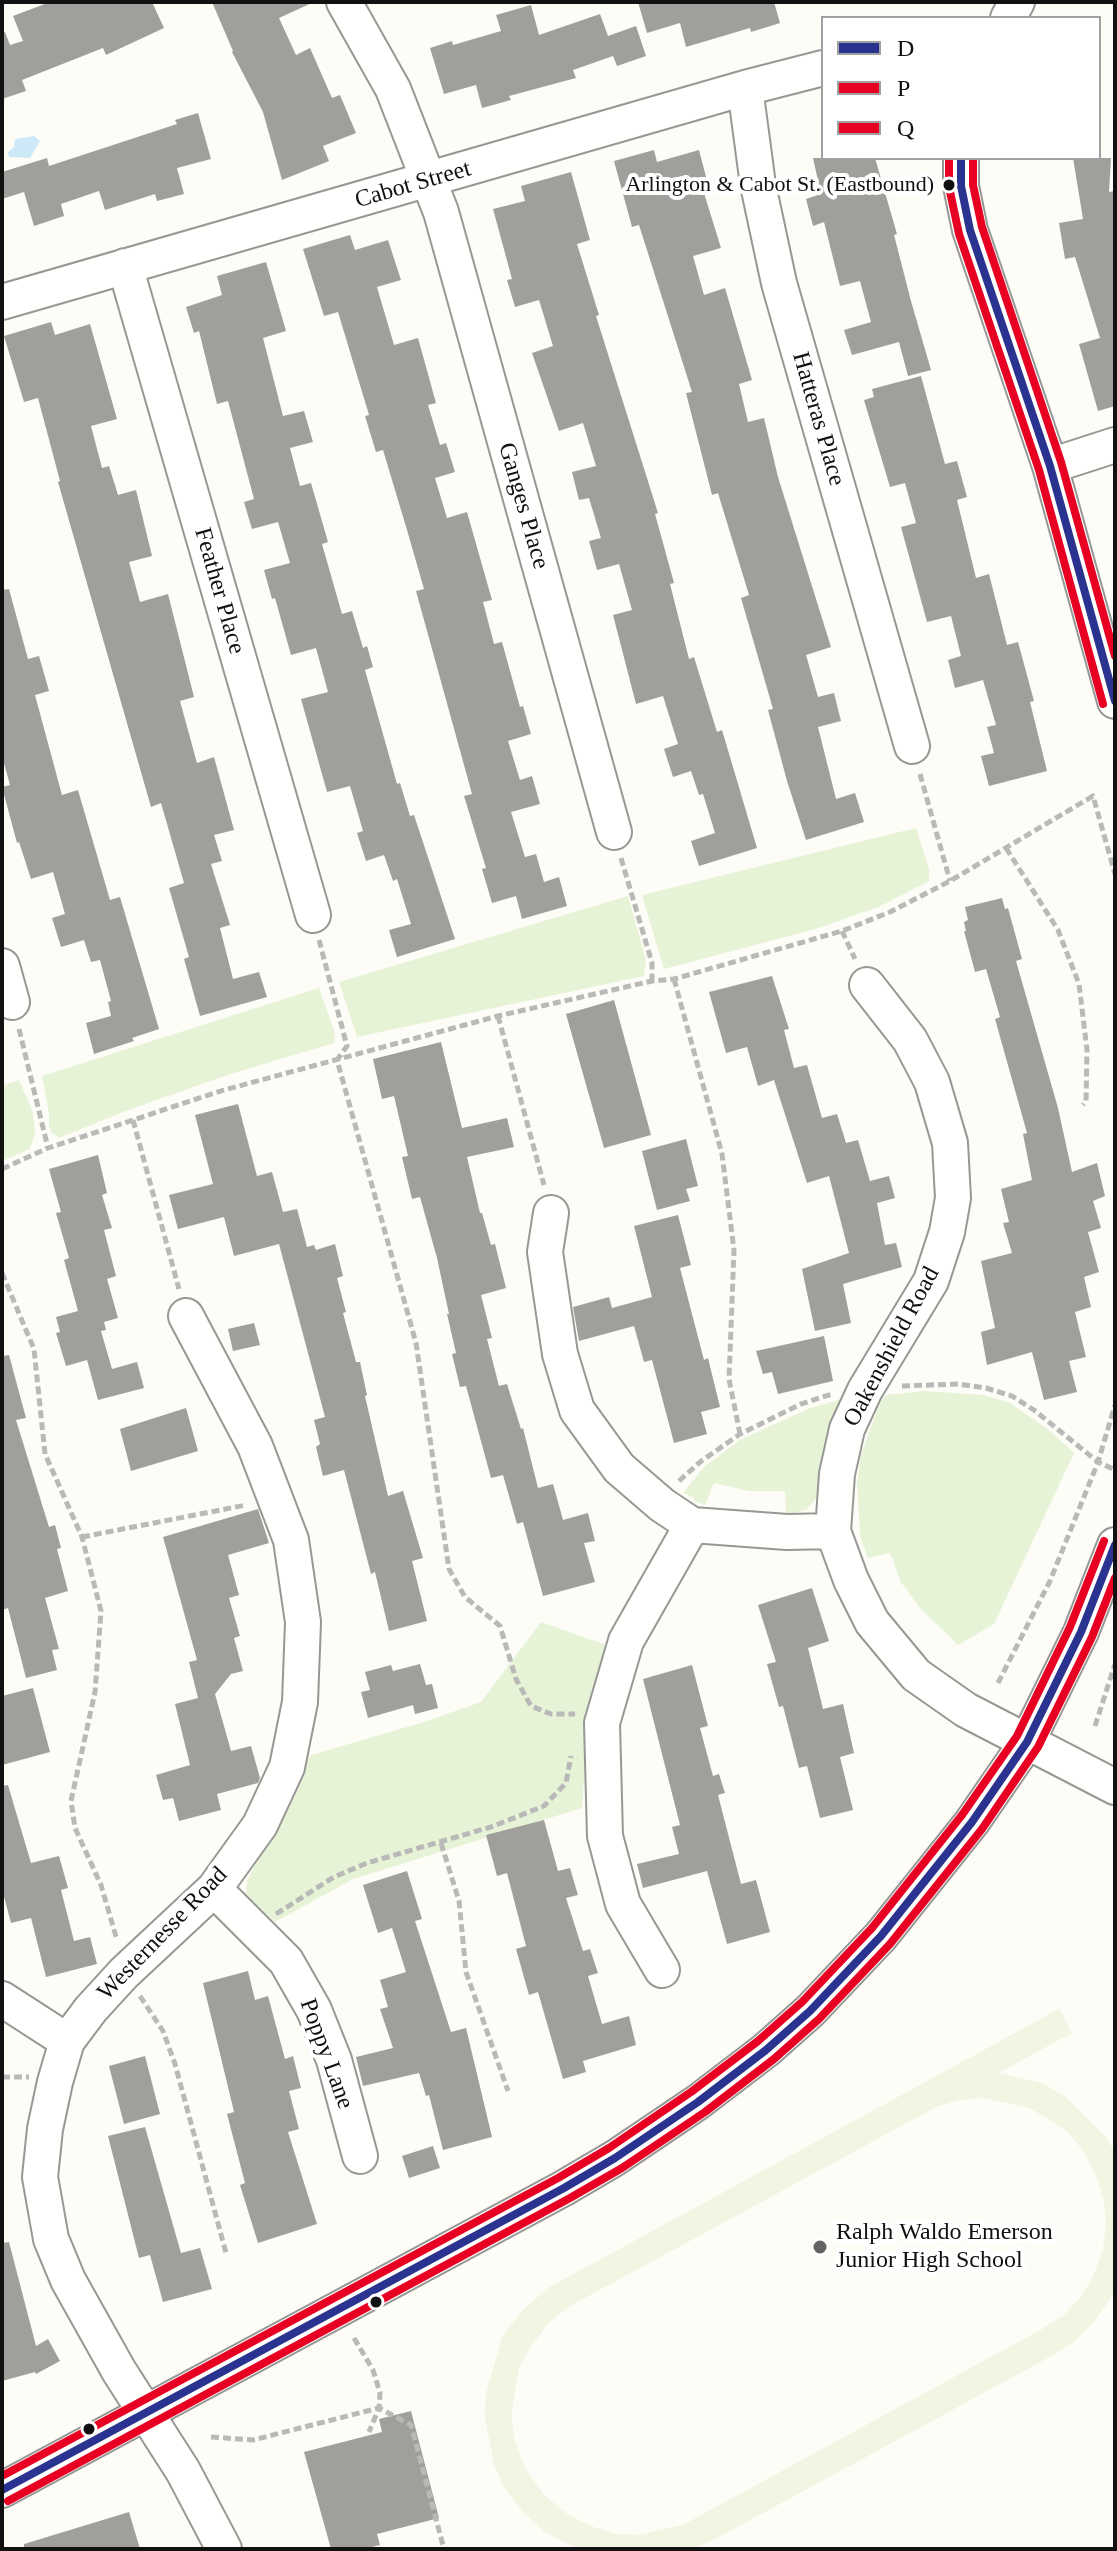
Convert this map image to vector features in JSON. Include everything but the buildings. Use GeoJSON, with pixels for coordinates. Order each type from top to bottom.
{"type":"FeatureCollection","features":[{"type":"Feature","properties":{"kind":"street","name":"Ganges Place"},"geometry":{"type":"LineString","coordinates":[[344,2],[393,89],[441,212],[614,832]]}},
{"type":"Feature","properties":{"kind":"street","name":"Cabot Street"},"geometry":{"type":"LineString","coordinates":[[2,302],[821,69]]}},
{"type":"Feature","properties":{"kind":"street","name":"Hatteras Place"},"geometry":{"type":"LineString","coordinates":[[745,88],[758,185],[779,283],[912,746]]}},
{"type":"Feature","properties":{"kind":"street"},"geometry":{"type":"LineString","coordinates":[[961,160],[961,186],[970,230],[1050,466],[1115,701]]}},
{"type":"Feature","properties":{"kind":"street","name":"Feather Place"},"geometry":{"type":"LineString","coordinates":[[125,266],[313,915]]}},
{"type":"Feature","properties":{"kind":"street"},"geometry":{"type":"LineString","coordinates":[[1050,466],[1115,445]]}},
{"type":"Feature","properties":{"kind":"street"},"geometry":{"type":"LineString","coordinates":[[2,966],[12,1002]]}},
{"type":"Feature","properties":{"kind":"street","name":"Oakenshield Road"},"geometry":{"type":"LineString","coordinates":[[867,985],[910,1040],[932,1082],[950,1143],[953,1198],[947,1232],[931,1281],[865,1390],[847,1429],[837,1474],[833,1531],[851,1580],[872,1622],[916,1675],[966,1710],[1115,1787]]}},
{"type":"Feature","properties":{"kind":"street"},"geometry":{"type":"LineString","coordinates":[[551,1213],[545,1252],[560,1354],[577,1410],[619,1468],[662,1505],[692,1525],[787,1532],[833,1531]]}},
{"type":"Feature","properties":{"kind":"street","name":"Westernesse Road"},"geometry":{"type":"LineString","coordinates":[[186,1316],[255,1446],[291,1540],[303,1622],[300,1702],[287,1767],[260,1825],[214,1889],[124,1973],[67,2041],[45,2129],[40,2177],[51,2239],[68,2280],[119,2371],[183,2471],[224,2549]]}},
{"type":"Feature","properties":{"kind":"street"},"geometry":{"type":"LineString","coordinates":[[662,1970],[623,1904],[605,1836],[602,1723],[626,1641],[692,1525]]}},
{"type":"Feature","properties":{"kind":"street"},"geometry":{"type":"LineString","coordinates":[[2,2490],[564,2188],[698,2102],[766,2050],[810,2011],[881,1936],[972,1822],[1027,1742],[1081,1632],[1115,1546]]}},
{"type":"Feature","properties":{"kind":"street","name":"Poppy Lane"},"geometry":{"type":"LineString","coordinates":[[214,1889],[286,1961],[314,2010],[334,2060],[360,2156]]}},
{"type":"Feature","properties":{"kind":"street"},"geometry":{"type":"LineString","coordinates":[[2,1999],[67,2041]]}},
{"type":"Feature","properties":{"kind":"path"},"geometry":{"type":"LineString","coordinates":[[912,746],[950,881]]}},
{"type":"Feature","properties":{"kind":"path"},"geometry":{"type":"LineString","coordinates":[[2,1169],[48,1148],[224,1090],[498,1016],[652,981],[674,979],[842,931],[890,912],[950,881],[1093,796],[1115,874]]}},
{"type":"Feature","properties":{"kind":"path"},"geometry":{"type":"LineString","coordinates":[[614,832],[652,963],[652,981]]}},
{"type":"Feature","properties":{"kind":"path"},"geometry":{"type":"LineString","coordinates":[[1006,848],[1058,930],[1079,984],[1087,1050],[1086,1101],[1083,1105]]}},
{"type":"Feature","properties":{"kind":"path"},"geometry":{"type":"LineString","coordinates":[[313,915],[347,1046],[337,1060]]}},
{"type":"Feature","properties":{"kind":"path"},"geometry":{"type":"LineString","coordinates":[[674,979],[722,1156],[734,1250],[729,1379],[740,1434]]}},
{"type":"Feature","properties":{"kind":"path"},"geometry":{"type":"LineString","coordinates":[[12,1002],[48,1148]]}},
{"type":"Feature","properties":{"kind":"path"},"geometry":{"type":"LineString","coordinates":[[498,1016],[551,1213]]}},
{"type":"Feature","properties":{"kind":"path"},"geometry":{"type":"LineString","coordinates":[[337,1060],[416,1343],[449,1569],[465,1597],[500,1626],[516,1679],[531,1706],[551,1714],[578,1714],[576,1728]]}},
{"type":"Feature","properties":{"kind":"path"},"geometry":{"type":"LineString","coordinates":[[133,1120],[186,1316]]}},
{"type":"Feature","properties":{"kind":"path"},"geometry":{"type":"LineString","coordinates":[[2,1273],[34,1349],[45,1454],[82,1537],[101,1611],[95,1692],[71,1801],[75,1828],[101,1885],[114,1923],[124,1973],[163,2031],[175,2064],[226,2253]]}},
{"type":"Feature","properties":{"kind":"path"},"geometry":{"type":"LineString","coordinates":[[672,1488],[700,1462],[740,1434],[801,1404],[838,1393],[925,1384],[986,1388],[1012,1396],[1098,1462],[1115,1470]]}},
{"type":"Feature","properties":{"kind":"path"},"geometry":{"type":"LineString","coordinates":[[998,1683],[1050,1581],[1098,1462],[1115,1405]]}},
{"type":"Feature","properties":{"kind":"path"},"geometry":{"type":"LineString","coordinates":[[82,1537],[277,1499]]}},
{"type":"Feature","properties":{"kind":"path"},"geometry":{"type":"LineString","coordinates":[[1095,1726],[1115,1664]]}},
{"type":"Feature","properties":{"kind":"path"},"geometry":{"type":"LineString","coordinates":[[256,1929],[292,1902],[334,1877],[367,1863],[491,1827],[544,1806],[566,1783],[574,1742]]}},
{"type":"Feature","properties":{"kind":"path"},"geometry":{"type":"LineString","coordinates":[[441,1843],[459,1901],[466,1972],[508,2091]]}},
{"type":"Feature","properties":{"kind":"path"},"geometry":{"type":"LineString","coordinates":[[2,2077],[41,2079]]}},
{"type":"Feature","properties":{"kind":"path"},"geometry":{"type":"LineString","coordinates":[[354,2338],[373,2370],[380,2393],[379,2408],[369,2432]]}},
{"type":"Feature","properties":{"kind":"path"},"geometry":{"type":"LineString","coordinates":[[211,2437],[253,2440],[379,2408],[411,2425],[444,2549]]}},
{"type":"Feature","properties":{"kind":"green space"},"geometry":{"type":"Polygon","coordinates":[[[916,828],[929,869],[929,881],[881,906],[819,928],[664,969],[642,895],[916,828]]]}},
{"type":"Feature","properties":{"kind":"green space"},"geometry":{"type":"Polygon","coordinates":[[[628,896],[646,960],[644,976],[357,1037],[339,982],[628,896]]]}},
{"type":"Feature","properties":{"kind":"green space"},"geometry":{"type":"Polygon","coordinates":[[[319,988],[335,1033],[334,1043],[227,1075],[59,1138],[52,1133],[42,1076],[319,988]]]}},
{"type":"Feature","properties":{"kind":"green space"},"geometry":{"type":"Polygon","coordinates":[[[19,1080],[33,1112],[35,1133],[30,1149],[2,1161],[2,1086],[19,1080]]]}},
{"type":"Feature","properties":{"kind":"green space"},"geometry":{"type":"Polygon","coordinates":[[[925,1391],[984,1395],[1010,1403],[1049,1430],[1074,1453],[994,1624],[958,1645],[919,1607],[901,1582],[890,1553],[868,1558],[860,1536],[857,1482],[861,1455],[878,1408],[885,1395],[925,1391]]]}},
{"type":"Feature","properties":{"kind":"green space"},"geometry":{"type":"Polygon","coordinates":[[[842,1399],[831,1422],[820,1494],[806,1510],[786,1515],[785,1491],[749,1491],[714,1483],[705,1505],[683,1493],[704,1467],[740,1440],[810,1408],[842,1399]]]}},
{"type":"Feature","properties":{"kind":"green space"},"geometry":{"type":"Polygon","coordinates":[[[541,1622],[612,1647],[587,1729],[582,1808],[353,1879],[275,1922],[251,1899],[246,1893],[247,1881],[311,1755],[481,1702],[541,1622]]]}},
{"type":"Feature","properties":{"kind":"green space"},"geometry":{"type":"Polygon","coordinates":[[[1059,2009],[1072,2033],[998,2073],[1042,2083],[1066,2097],[1107,2138],[1115,2153],[1115,2291],[1097,2318],[1077,2339],[1055,2354],[692,2549],[578,2549],[545,2532],[523,2512],[504,2487],[494,2464],[485,2417],[486,2393],[503,2335],[525,2308],[548,2288],[1059,2009]],[[984,2098],[938,2106],[570,2306],[549,2322],[519,2367],[511,2416],[515,2441],[525,2468],[543,2494],[566,2513],[590,2526],[616,2534],[638,2535],[683,2525],[1064,2315],[1080,2298],[1093,2277],[1103,2250],[1106,2222],[1104,2200],[1085,2153],[1068,2132],[1029,2108],[984,2098]]]}},
{"type":"Feature","properties":{"kind":"water"},"geometry":{"type":"Polygon","coordinates":[[[34,136],[40,141],[30,158],[9,157],[8,152],[14,147],[15,139],[34,136]]]}},
{"type":"Feature","properties":{"kind":"transit line","name":"P"},"geometry":{"type":"LineString","coordinates":[[949,160],[949,187],[959,234],[1039,470],[1103,704]]}},
{"type":"Feature","properties":{"kind":"transit line","name":"D"},"geometry":{"type":"LineString","coordinates":[[961,160],[961,186],[970,230],[1050,466],[1115,701]]}},
{"type":"Feature","properties":{"kind":"transit line","name":"Q"},"geometry":{"type":"LineString","coordinates":[[973,160],[973,185],[982,227],[1061,462],[1115,656]]}},
{"type":"Feature","properties":{"kind":"transit line","name":"Q"},"geometry":{"type":"LineString","coordinates":[[2,2476],[558,2178],[609,2148],[691,2092],[758,2041],[802,2002],[872,1928],[962,1815],[1017,1736],[1070,1627],[1104,1541]]}},
{"type":"Feature","properties":{"kind":"transit line","name":"D"},"geometry":{"type":"LineString","coordinates":[[2,2490],[564,2188],[698,2102],[766,2050],[810,2011],[881,1936],[972,1822],[1027,1742],[1081,1632],[1115,1545]]}},
{"type":"Feature","properties":{"kind":"transit line","name":"P"},"geometry":{"type":"LineString","coordinates":[[8,2501],[622,2168],[705,2112],[774,2059],[819,2019],[890,1944],[982,1829],[1038,1747],[1092,1637],[1115,1578]]}},
{"type":"Feature","properties":{"kind":"place","name":"Arlington & Cabot St. (Eastbound)"},"geometry":{"type":"Point","coordinates":[949,185]}},
{"type":"Feature","properties":{"kind":"place","name":"Ralph Waldo Emerson Junior High School"},"geometry":{"type":"Point","coordinates":[820,2247]}}]}
